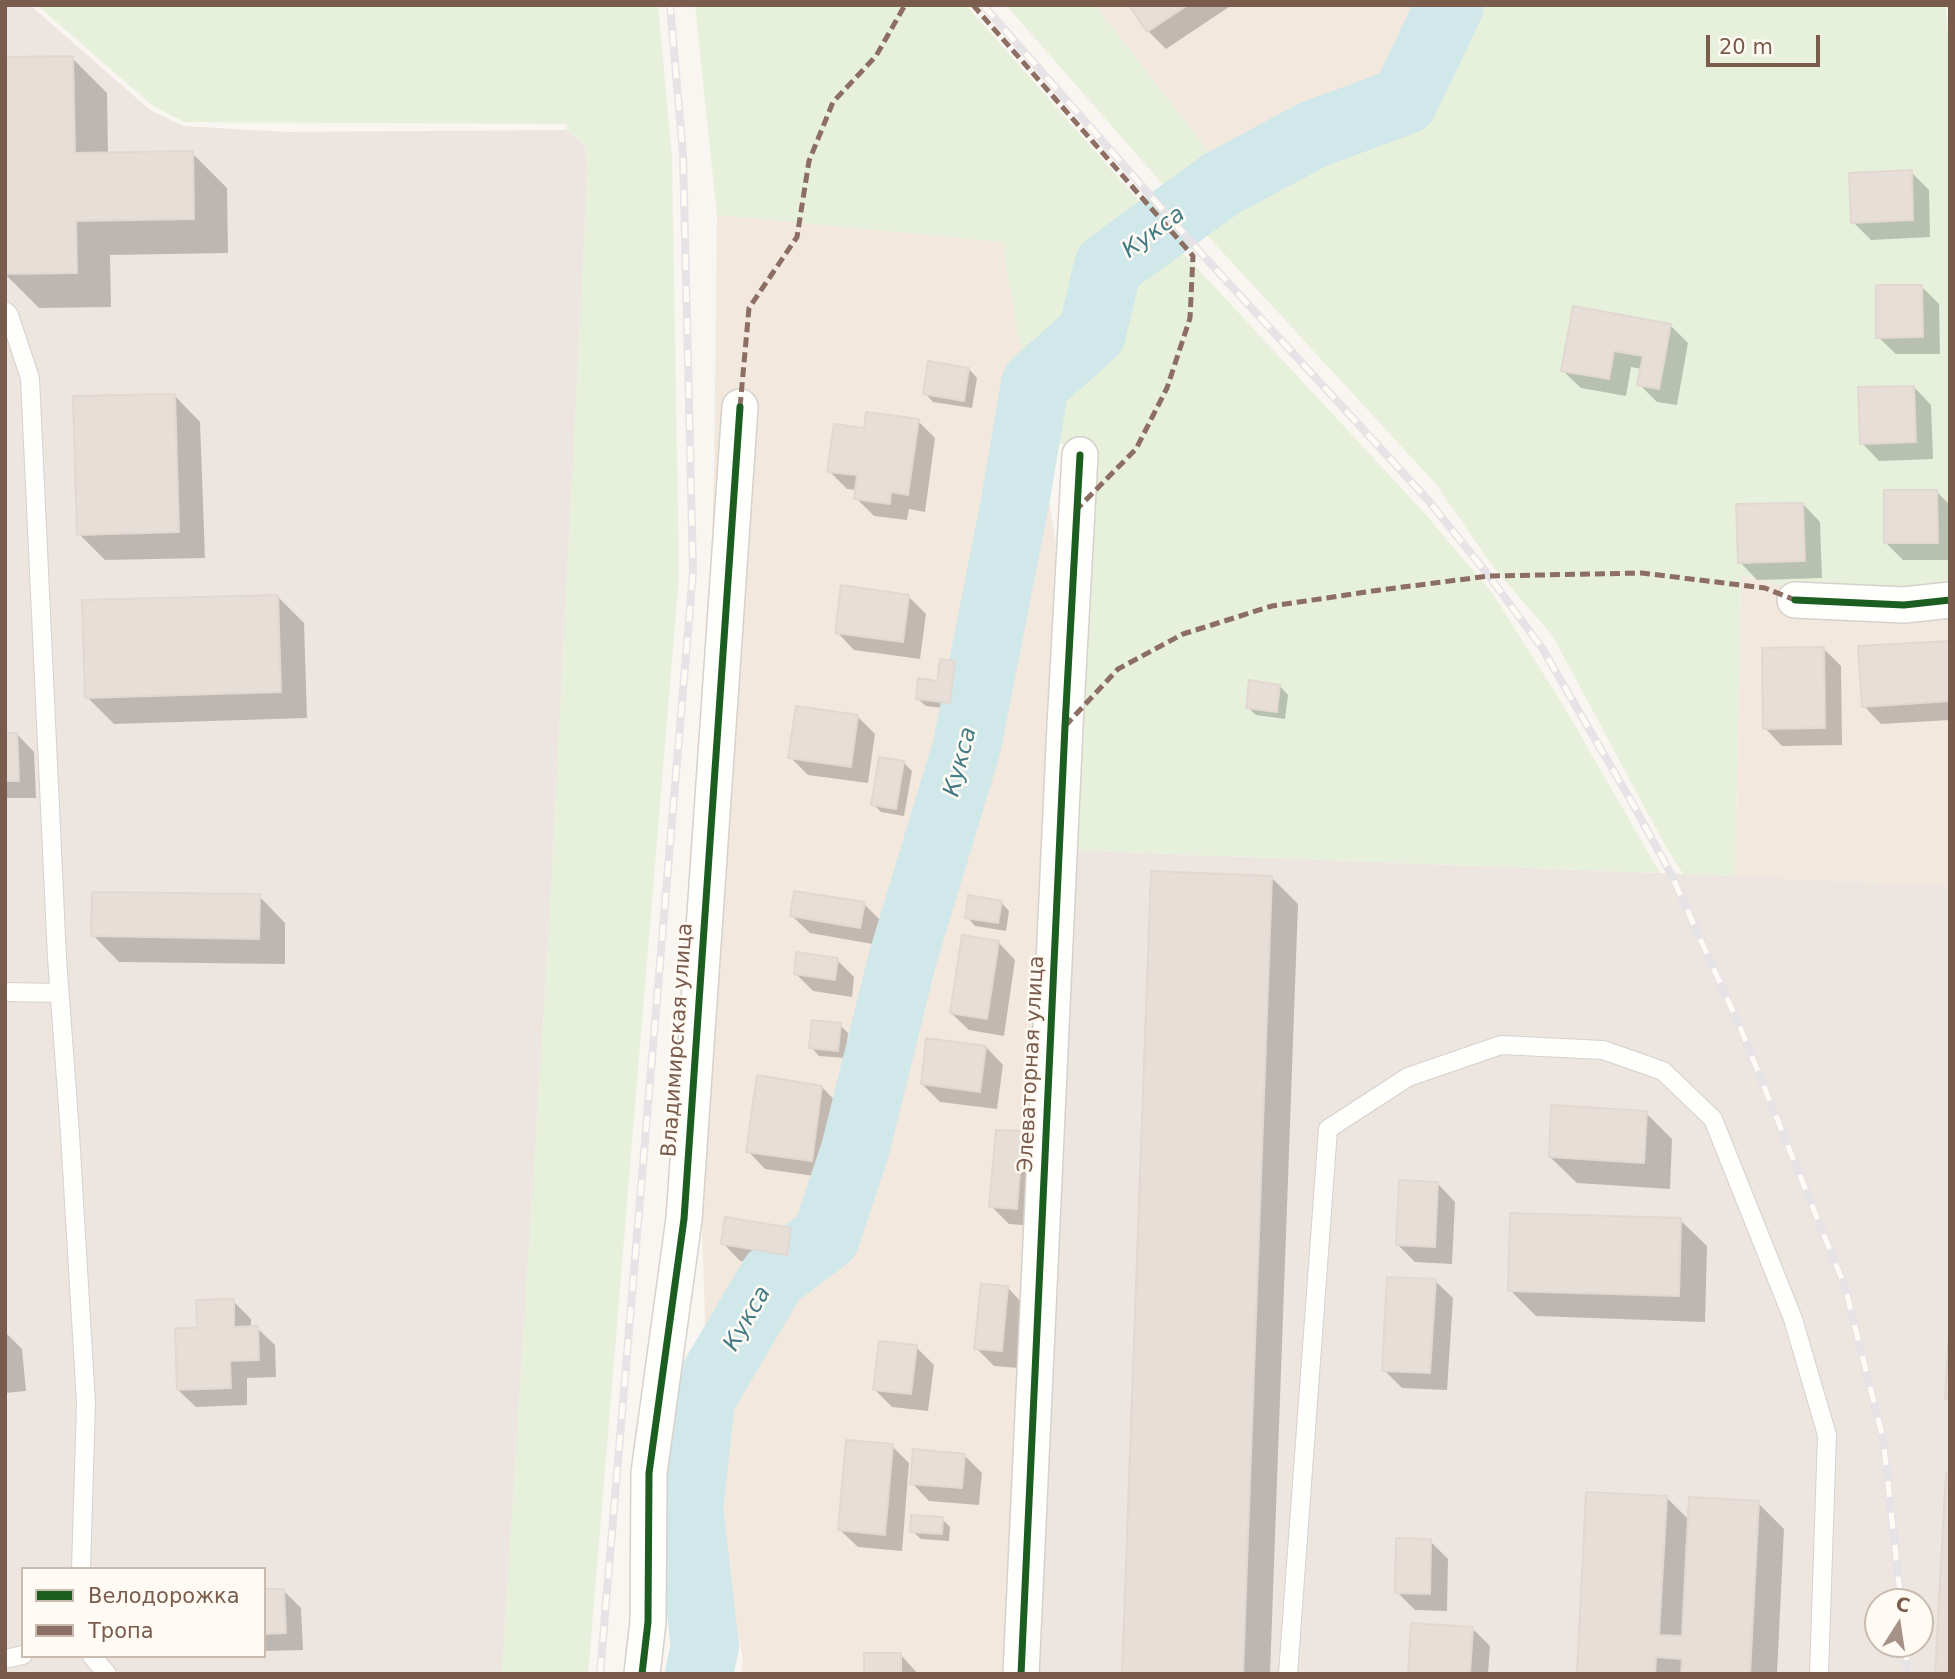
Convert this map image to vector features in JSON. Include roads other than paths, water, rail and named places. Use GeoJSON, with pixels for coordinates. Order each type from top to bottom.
{"type":"FeatureCollection","features":[{"type":"Feature","properties":{"kind":"street","name":"Владимирская улица"},"geometry":{"type":"LineString","coordinates":[[642,1674],[648,1622],[649,1473],[684,1219],[740,407]]}},
{"type":"Feature","properties":{"kind":"street","name":"Элеваторная улица"},"geometry":{"type":"LineString","coordinates":[[1021,1674],[1080,455]]}},
{"type":"Feature","properties":{"kind":"street"},"geometry":{"type":"LineString","coordinates":[[1795,600],[1904,605],[1950,600]]}},
{"type":"Feature","properties":{"kind":"lane"},"geometry":{"type":"LineString","coordinates":[[5,311],[9,314],[30,378],[59,993],[86,1403],[81,1567]]}},
{"type":"Feature","properties":{"kind":"lane"},"geometry":{"type":"LineString","coordinates":[[5,992],[59,993]]}},
{"type":"Feature","properties":{"kind":"lane"},"geometry":{"type":"LineString","coordinates":[[1288,1674],[1328,1129],[1408,1077],[1501,1045],[1603,1050],[1662,1071],[1713,1119],[1793,1319],[1827,1435],[1819,1674]]}},
{"type":"Feature","properties":{"kind":"lane"},"geometry":{"type":"LineString","coordinates":[[94,1658],[107,1674]]}},
{"type":"Feature","properties":{"kind":"waterway","name":"Кукса"},"geometry":{"type":"LineString","coordinates":[[699,1674],[705,1646],[689,1509],[701,1399],[773,1277],[826,1237],[855,1150],[903,957],[967,746],[1015,502],[1035,384],[1092,333],[1108,266],[1221,184],[1314,134],[1404,101],[1450,5]]}},
{"type":"Feature","properties":{"kind":"railway"},"geometry":{"type":"LineString","coordinates":[[600,1674],[693,572],[683,154],[670,5]]}},
{"type":"Feature","properties":{"kind":"railway"},"geometry":{"type":"LineString","coordinates":[[983,5],[1199,251],[1428,500],[1542,648],[1634,806],[1671,874],[1740,1027],[1845,1287],[1883,1438],[1899,1588]]}},
{"type":"Feature","properties":{"kind":"railway"},"geometry":{"type":"LineString","coordinates":[[1906,1658],[1907,1674]]}}]}
